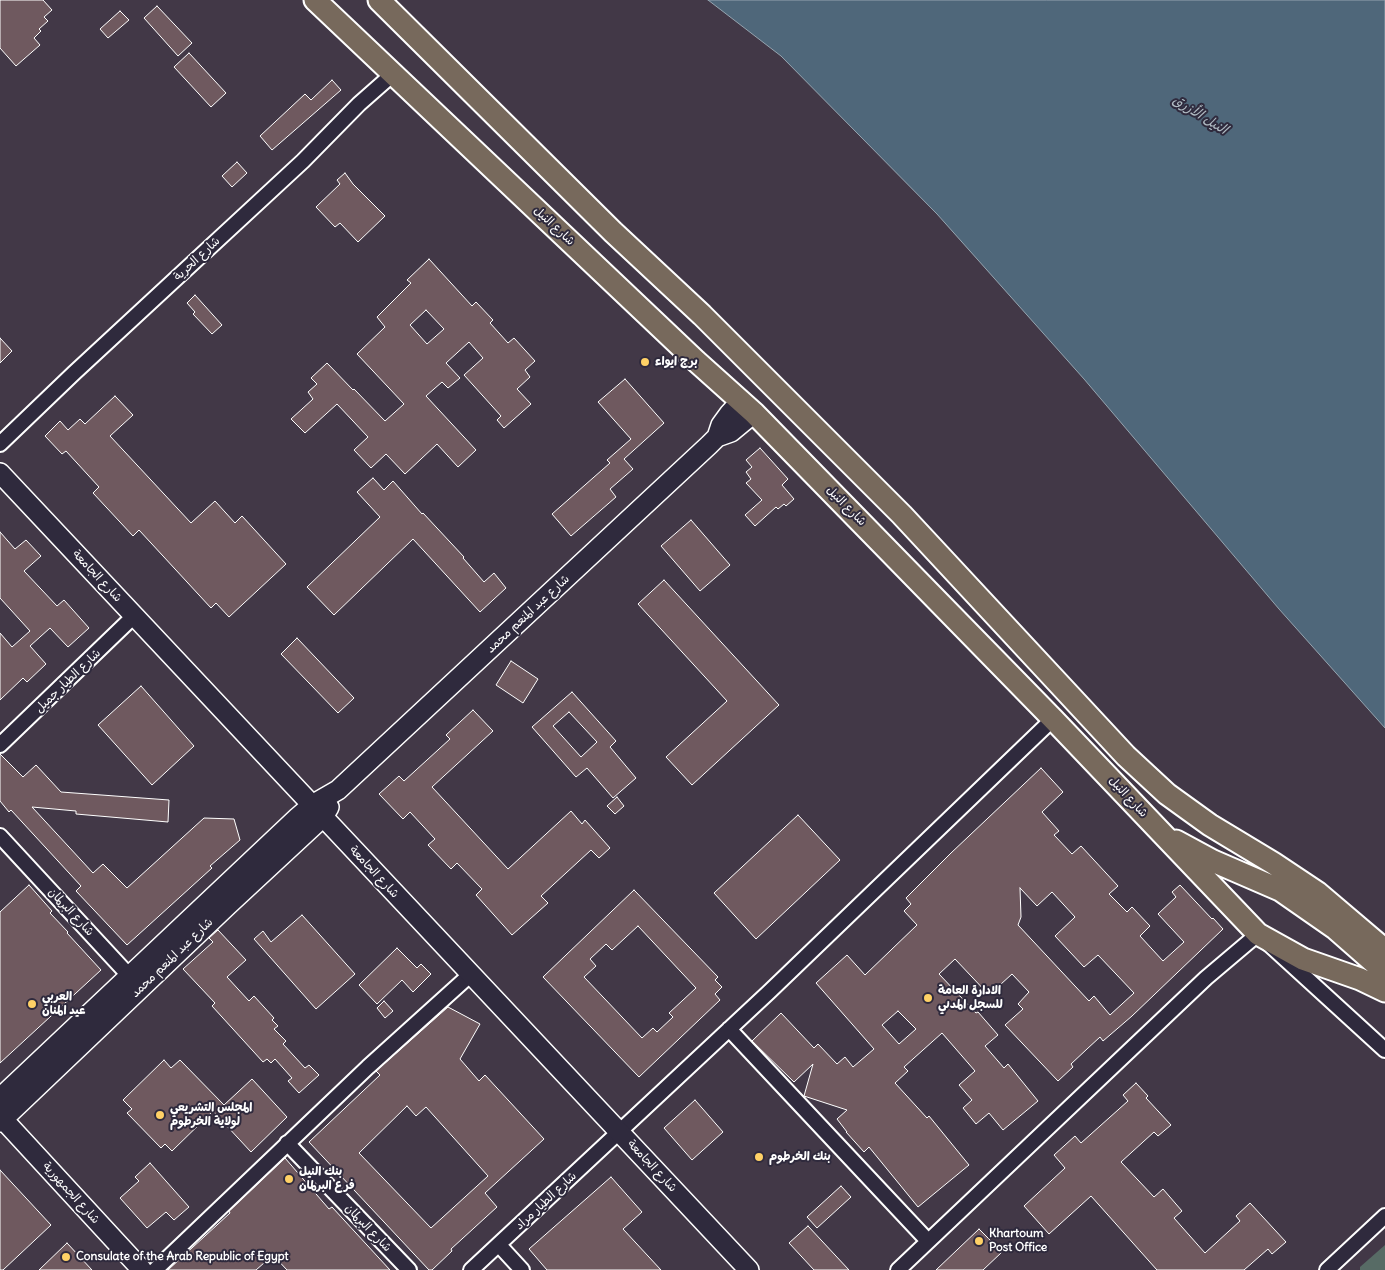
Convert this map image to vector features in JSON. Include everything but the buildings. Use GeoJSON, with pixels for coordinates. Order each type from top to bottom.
{"type":"FeatureCollection","features":[{"type":"Feature","properties":{"kind":"main road","name":"شارع النيل"},"geometry":{"type":"LineString","coordinates":[[315,0],[747,407],[1054,719],[1258,934],[1304,959],[1360,979],[1385,991]]}},
{"type":"Feature","properties":{"kind":"main road"},"geometry":{"type":"LineString","coordinates":[[379,0],[599,218],[709,321],[912,525],[1126,756],[1167,794],[1210,825],[1273,862],[1318,893],[1385,950]]}},
{"type":"Feature","properties":{"kind":"main road","name":"شارع عبد المنعم محمد"},"geometry":{"type":"LineString","coordinates":[[0,1098],[135,981],[717,436],[721,425],[747,407]]}},
{"type":"Feature","properties":{"kind":"main road","name":"شارع الجامعة"},"geometry":{"type":"LineString","coordinates":[[0,473],[749,1270]]}},
{"type":"Feature","properties":{"kind":"main road"},"geometry":{"type":"LineString","coordinates":[[881,542],[896,546],[910,542],[914,536],[912,525]]}},
{"type":"Feature","properties":{"kind":"main road"},"geometry":{"type":"LineString","coordinates":[[1163,834],[1213,860],[1280,890],[1336,929],[1385,972]]}},
{"type":"Feature","properties":{"kind":"main road","name":"شارع عبد المنعم محمد"},"geometry":{"type":"LineString","coordinates":[[1,1119],[135,981]]}},
{"type":"Feature","properties":{"kind":"main road","name":"شارع الجمهورية"},"geometry":{"type":"LineString","coordinates":[[1,1119],[142,1270]]}},
{"type":"Feature","properties":{"kind":"street","name":"شارع الحرية"},"geometry":{"type":"LineString","coordinates":[[0,444],[303,161],[359,104],[393,74]]}},
{"type":"Feature","properties":{"kind":"street","name":"شارع الطيار جميل"},"geometry":{"type":"LineString","coordinates":[[0,745],[134,616]]}},
{"type":"Feature","properties":{"kind":"street","name":"شارع الطيار مراد"},"geometry":{"type":"LineString","coordinates":[[471,1270],[729,1029],[1054,719]]}},
{"type":"Feature","properties":{"kind":"street","name":"شارع البرلمان"},"geometry":{"type":"LineString","coordinates":[[0,836],[135,981]]}},
{"type":"Feature","properties":{"kind":"street"},"geometry":{"type":"LineString","coordinates":[[898,1270],[1206,978],[1258,934],[1385,1050]]}},
{"type":"Feature","properties":{"kind":"street"},"geometry":{"type":"LineString","coordinates":[[155,1270],[287,1143],[471,974]]}},
{"type":"Feature","properties":{"kind":"street"},"geometry":{"type":"LineString","coordinates":[[729,1029],[928,1241]]}},
{"type":"Feature","properties":{"kind":"street","name":"شارع البرلمان"},"geometry":{"type":"LineString","coordinates":[[287,1143],[409,1270]]}},
{"type":"Feature","properties":{"kind":"street"},"geometry":{"type":"LineString","coordinates":[[1327,1270],[1385,1216]]}},
{"type":"Feature","properties":{"kind":"street"},"geometry":{"type":"LineString","coordinates":[[499,1245],[522,1270]]}},
{"type":"Feature","properties":{"kind":"green space"},"geometry":{"type":"Polygon","coordinates":[[[1385,1245],[1385,1270],[1360,1270],[1360,1267],[1385,1245]]]}},
{"type":"Feature","properties":{"kind":"water","name":"النيل الأزرق"},"geometry":{"type":"Polygon","coordinates":[[[708,0],[1385,0],[1385,728],[1279,609],[1084,379],[937,214],[781,56],[708,0]]]}},
{"type":"Feature","properties":{"kind":"place","name":"برج ايواء"},"geometry":{"type":"Point","coordinates":[645,362]}},
{"type":"Feature","properties":{"kind":"place","name":"الادارة العامة للسجل المدني"},"geometry":{"type":"Point","coordinates":[928,998]}},
{"type":"Feature","properties":{"kind":"place","name":"العربي عيد المنان"},"geometry":{"type":"Point","coordinates":[32,1004]}},
{"type":"Feature","properties":{"kind":"place","name":"المجلس التشريعي لولاية الخرطوم"},"geometry":{"type":"Point","coordinates":[160,1115]}},
{"type":"Feature","properties":{"kind":"place","name":"بنك الخرطوم"},"geometry":{"type":"Point","coordinates":[759,1157]}},
{"type":"Feature","properties":{"kind":"place","name":"بنك النيل فرع البرلمان"},"geometry":{"type":"Point","coordinates":[289,1179]}},
{"type":"Feature","properties":{"kind":"place","name":"Khartoum Post Office"},"geometry":{"type":"Point","coordinates":[979,1241]}},
{"type":"Feature","properties":{"kind":"place","name":"Consulate of the Arab Republic of Egypt"},"geometry":{"type":"Point","coordinates":[66,1257]}}]}
